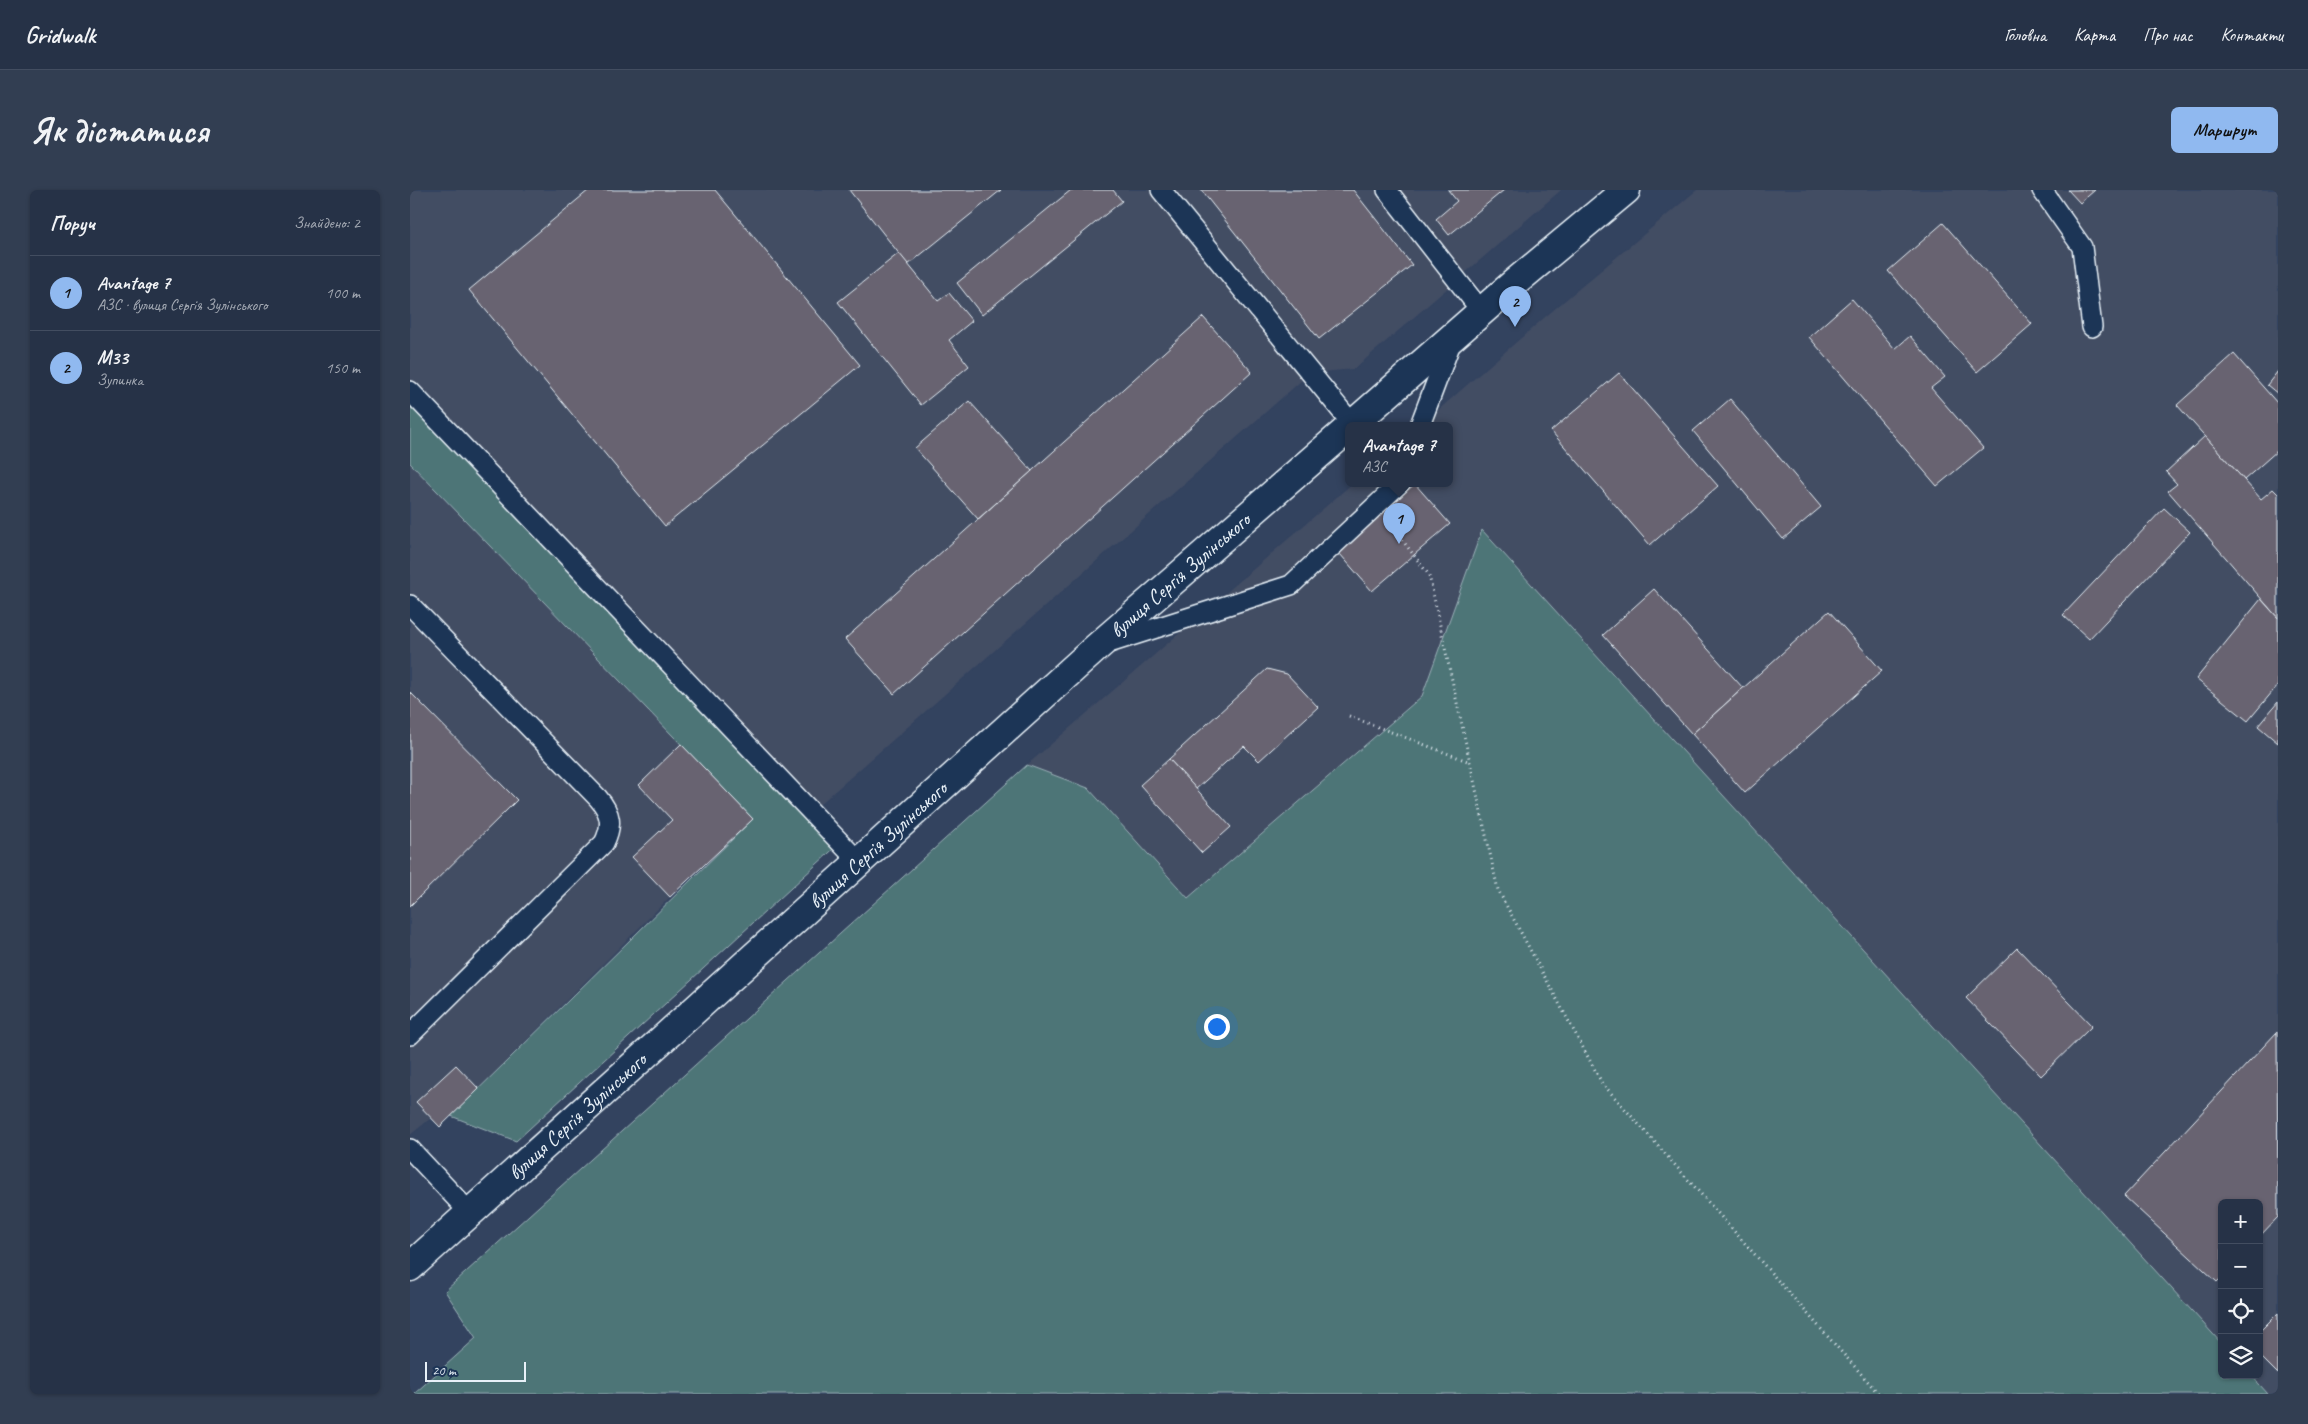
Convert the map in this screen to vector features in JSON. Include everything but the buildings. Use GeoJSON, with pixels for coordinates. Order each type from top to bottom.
{"type":"FeatureCollection","features":[{"type":"Feature","properties":{"kind":"street"},"geometry":{"type":"LineString","coordinates":[[1356,422],[1452,337],[1626,190]]}},
{"type":"Feature","properties":{"kind":"street","name":"вулиця Сергія Зулінського"},"geometry":{"type":"LineString","coordinates":[[410,1267],[1096,648],[1345,431]]}},
{"type":"Feature","properties":{"kind":"lane"},"geometry":{"type":"LineString","coordinates":[[1161,190],[1351,422]]}},
{"type":"Feature","properties":{"kind":"lane"},"geometry":{"type":"LineString","coordinates":[[1387,190],[1482,312]]}},
{"type":"Feature","properties":{"kind":"lane"},"geometry":{"type":"LineString","coordinates":[[2042,190],[2082,247],[2092,327]]}},
{"type":"Feature","properties":{"kind":"lane"},"geometry":{"type":"LineString","coordinates":[[1421,422],[1452,337]]}},
{"type":"Feature","properties":{"kind":"lane"},"geometry":{"type":"LineString","coordinates":[[410,391],[859,862]]}},
{"type":"Feature","properties":{"kind":"lane"},"geometry":{"type":"LineString","coordinates":[[1096,648],[1291,585],[1396,487]]}},
{"type":"Feature","properties":{"kind":"lane"},"geometry":{"type":"LineString","coordinates":[[410,605],[598,798],[606,808],[611,820],[610,832],[604,843],[410,1035]]}},
{"type":"Feature","properties":{"kind":"lane"},"geometry":{"type":"LineString","coordinates":[[410,1150],[470,1213]]}},
{"type":"Feature","properties":{"kind":"path"},"geometry":{"type":"LineString","coordinates":[[1376,505],[1430,575],[1498,890],[1602,1083],[1879,1394]]}},
{"type":"Feature","properties":{"kind":"path"},"geometry":{"type":"LineString","coordinates":[[1350,716],[1470,762]]}},
{"type":"Feature","properties":{"kind":"shaded area"},"geometry":{"type":"Polygon","coordinates":[[[410,190],[1561,190],[1354,369],[1310,373],[811,812],[410,391],[410,190]]]}},
{"type":"Feature","properties":{"kind":"shaded area"},"geometry":{"type":"Polygon","coordinates":[[[1697,190],[2278,190],[2278,1394],[2268,1394],[2255,1379],[2263,1379],[2263,1199],[2218,1199],[2218,1340],[1482,530],[1422,696],[1188,898],[1088,788],[1027,765],[1348,487],[1453,487],[1453,422],[1424,422],[1544,318],[1697,190]]]}},
{"type":"Feature","properties":{"kind":"shaded area"},"geometry":{"type":"Polygon","coordinates":[[[410,463],[753,819],[670,897],[440,1127],[431,1118],[410,1135],[410,463]]]}},
{"type":"Feature","properties":{"kind":"green space"},"geometry":{"type":"Polygon","coordinates":[[[410,391],[841,842],[516,1141],[451,1116],[753,819],[410,463],[410,391]]]}},
{"type":"Feature","properties":{"kind":"green space"},"geometry":{"type":"Polygon","coordinates":[[[1482,530],[2218,1340],[2218,1379],[2255,1379],[2268,1394],[414,1394],[476,1338],[445,1291],[1027,765],[1088,788],[1188,898],[1422,696],[1482,530]]]}},
{"type":"Feature","properties":{"kind":"place","name":"М33"},"geometry":{"type":"Point","coordinates":[1515,327]}},
{"type":"Feature","properties":{"kind":"place","name":"Avantage 7"},"geometry":{"type":"Point","coordinates":[1399,544]}}]}
